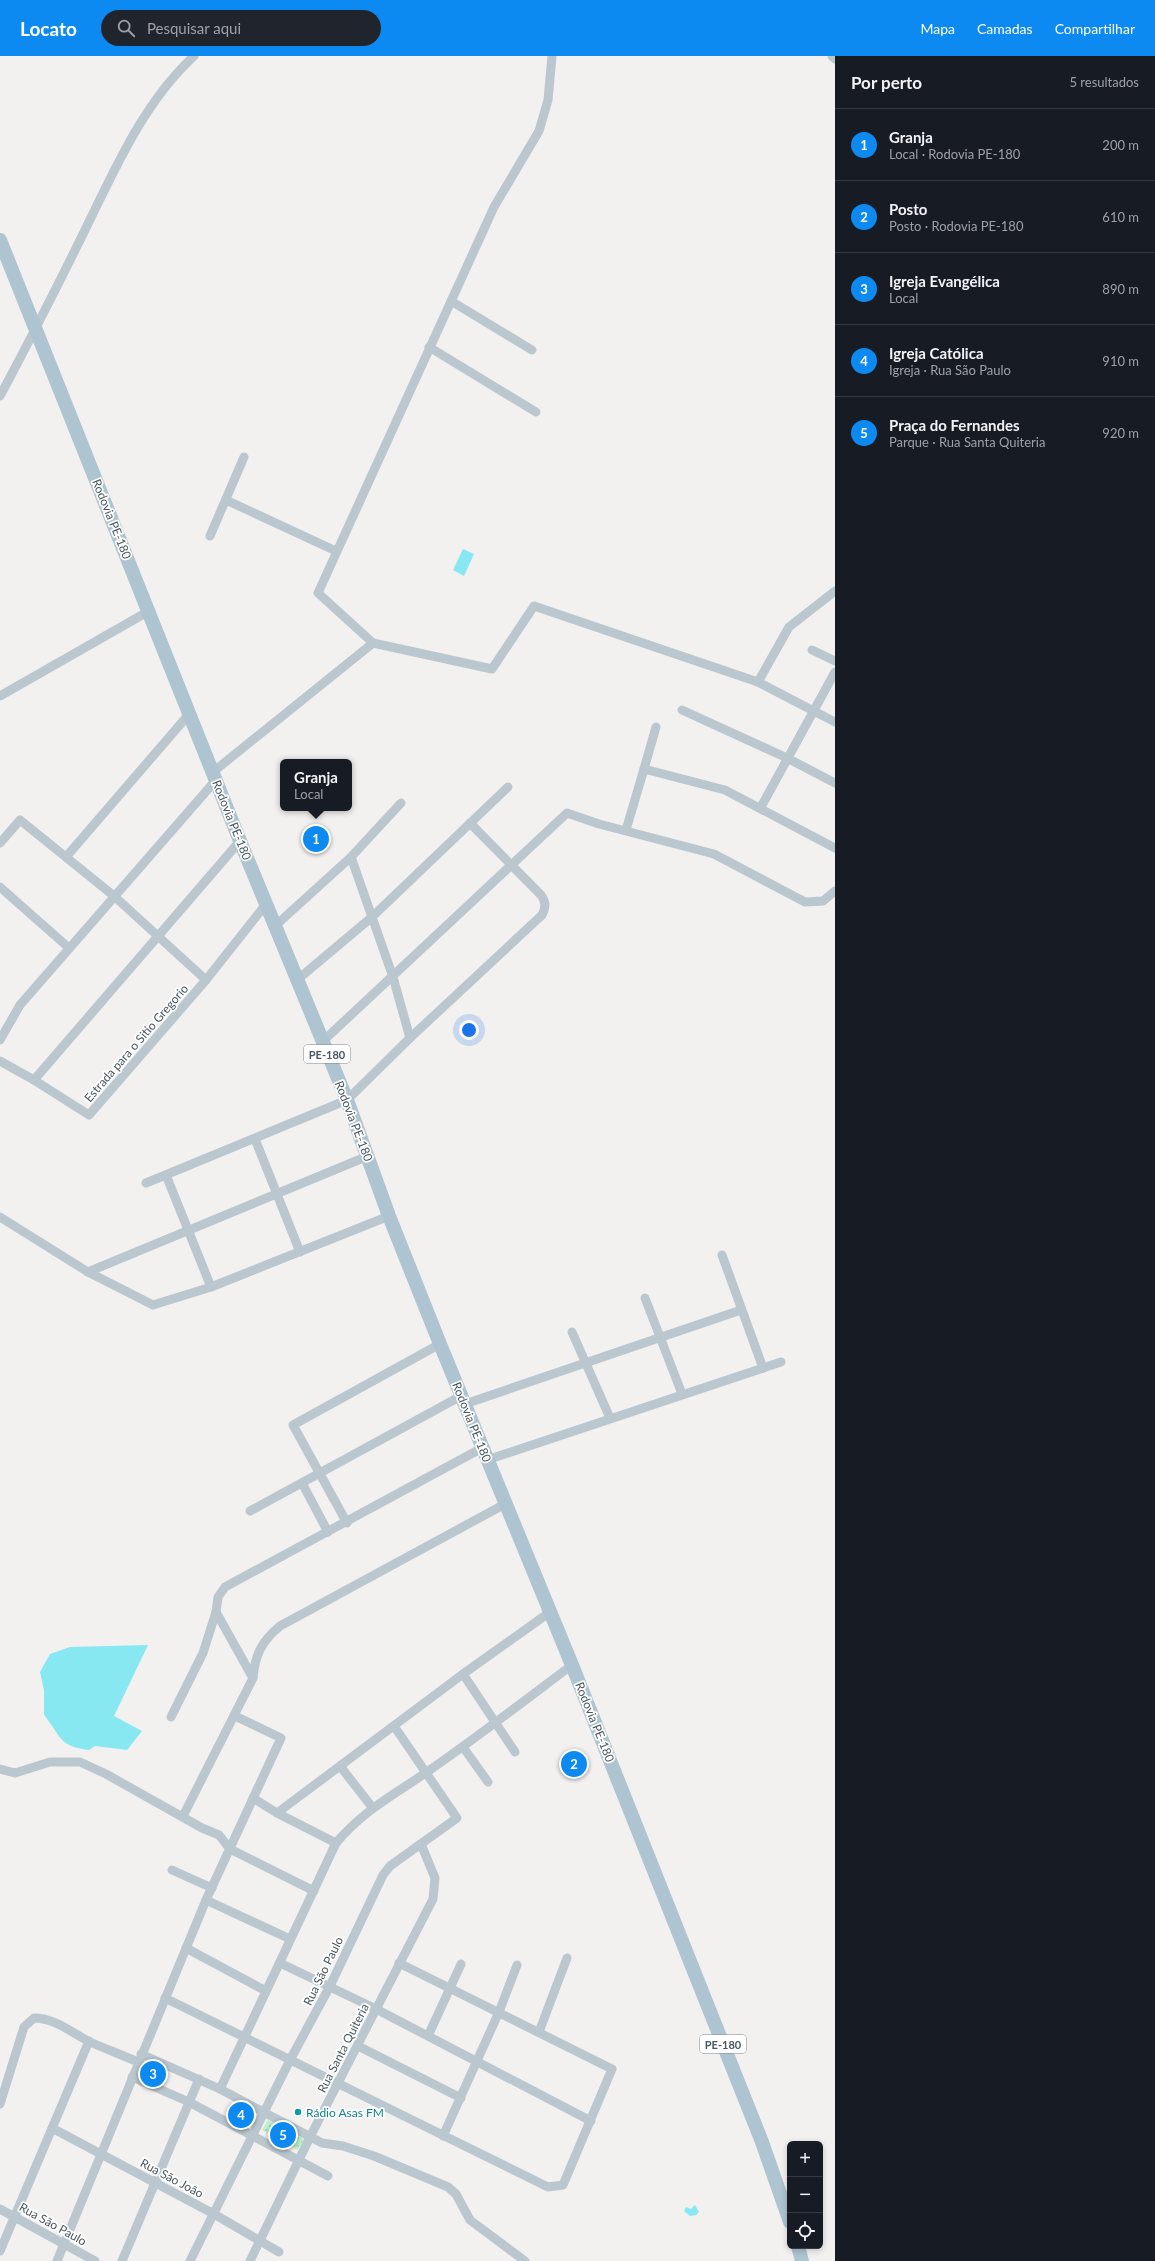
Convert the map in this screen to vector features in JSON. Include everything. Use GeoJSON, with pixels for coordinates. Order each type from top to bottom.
{"type":"FeatureCollection","features":[{"type":"Feature","properties":{"kind":"main road","name":"Rodovia PE-180"},"geometry":{"type":"LineString","coordinates":[[0,240],[37,328],[240,841],[347,1100],[389,1216],[484,1454],[572,1665],[762,2142],[787,2213]]}},
{"type":"Feature","properties":{"kind":"main road"},"geometry":{"type":"LineString","coordinates":[[799,2249],[802,2261]]}},
{"type":"Feature","properties":{"kind":"street"},"geometry":{"type":"LineString","coordinates":[[0,396],[37,328],[126,148],[165,87],[194,56]]}},
{"type":"Feature","properties":{"kind":"street"},"geometry":{"type":"LineString","coordinates":[[552,56],[548,100],[540,131],[494,207],[318,593],[372,644],[492,669],[534,606],[758,682],[835,722]]}},
{"type":"Feature","properties":{"kind":"street"},"geometry":{"type":"LineString","coordinates":[[832,56],[835,59]]}},
{"type":"Feature","properties":{"kind":"street"},"geometry":{"type":"LineString","coordinates":[[451,301],[532,350]]}},
{"type":"Feature","properties":{"kind":"street"},"geometry":{"type":"LineString","coordinates":[[429,347],[536,412]]}},
{"type":"Feature","properties":{"kind":"street"},"geometry":{"type":"LineString","coordinates":[[210,536],[244,457]]}},
{"type":"Feature","properties":{"kind":"street"},"geometry":{"type":"LineString","coordinates":[[226,500],[336,551]]}},
{"type":"Feature","properties":{"kind":"street"},"geometry":{"type":"LineString","coordinates":[[758,682],[789,627],[835,590]]}},
{"type":"Feature","properties":{"kind":"street"},"geometry":{"type":"LineString","coordinates":[[0,696],[149,611]]}},
{"type":"Feature","properties":{"kind":"street"},"geometry":{"type":"LineString","coordinates":[[0,1040],[20,1006],[214,776],[372,644]]}},
{"type":"Feature","properties":{"kind":"street"},"geometry":{"type":"LineString","coordinates":[[812,650],[835,661]]}},
{"type":"Feature","properties":{"kind":"street"},"geometry":{"type":"LineString","coordinates":[[761,807],[835,672]]}},
{"type":"Feature","properties":{"kind":"street"},"geometry":{"type":"LineString","coordinates":[[682,710],[787,758],[835,783]]}},
{"type":"Feature","properties":{"kind":"street"},"geometry":{"type":"LineString","coordinates":[[66,857],[190,713]]}},
{"type":"Feature","properties":{"kind":"street"},"geometry":{"type":"LineString","coordinates":[[626,830],[656,727]]}},
{"type":"Feature","properties":{"kind":"street"},"geometry":{"type":"LineString","coordinates":[[644,769],[725,790],[761,807],[835,848]]}},
{"type":"Feature","properties":{"kind":"street"},"geometry":{"type":"LineString","coordinates":[[297,980],[372,917],[508,787]]}},
{"type":"Feature","properties":{"kind":"street"},"geometry":{"type":"LineString","coordinates":[[275,926],[351,857],[401,803]]}},
{"type":"Feature","properties":{"kind":"street"},"geometry":{"type":"LineString","coordinates":[[322,1042],[568,813],[714,854],[805,902],[823,902],[835,891]]}},
{"type":"Feature","properties":{"kind":"street"},"geometry":{"type":"LineString","coordinates":[[0,843],[20,820],[114,896],[206,980]]}},
{"type":"Feature","properties":{"kind":"street"},"geometry":{"type":"LineString","coordinates":[[146,1183],[347,1100],[410,1038],[542,914],[545,905],[544,900],[470,823]]}},
{"type":"Feature","properties":{"kind":"street"},"geometry":{"type":"LineString","coordinates":[[34,1080],[240,841]]}},
{"type":"Feature","properties":{"kind":"street"},"geometry":{"type":"LineString","coordinates":[[351,857],[392,977],[410,1038]]}},
{"type":"Feature","properties":{"kind":"street"},"geometry":{"type":"LineString","coordinates":[[0,887],[69,948]]}},
{"type":"Feature","properties":{"kind":"street","name":"Estrada para o Sitio Gregorio"},"geometry":{"type":"LineString","coordinates":[[0,1061],[34,1080],[89,1115],[206,980],[266,904]]}},
{"type":"Feature","properties":{"kind":"street"},"geometry":{"type":"LineString","coordinates":[[255,1139],[300,1252]]}},
{"type":"Feature","properties":{"kind":"street"},"geometry":{"type":"LineString","coordinates":[[88,1272],[188,1232],[368,1156]]}},
{"type":"Feature","properties":{"kind":"street"},"geometry":{"type":"LineString","coordinates":[[166,1175],[211,1287]]}},
{"type":"Feature","properties":{"kind":"street"},"geometry":{"type":"LineString","coordinates":[[0,1217],[88,1272],[153,1305],[211,1287],[389,1216]]}},
{"type":"Feature","properties":{"kind":"street"},"geometry":{"type":"LineString","coordinates":[[722,1255],[763,1368]]}},
{"type":"Feature","properties":{"kind":"street"},"geometry":{"type":"LineString","coordinates":[[645,1298],[682,1394]]}},
{"type":"Feature","properties":{"kind":"street"},"geometry":{"type":"LineString","coordinates":[[250,1511],[463,1400],[585,1364],[741,1310]]}},
{"type":"Feature","properties":{"kind":"street"},"geometry":{"type":"LineString","coordinates":[[572,1332],[610,1418]]}},
{"type":"Feature","properties":{"kind":"street"},"geometry":{"type":"LineString","coordinates":[[347,1523],[293,1425],[440,1344]]}},
{"type":"Feature","properties":{"kind":"street"},"geometry":{"type":"LineString","coordinates":[[171,1717],[203,1653],[216,1612],[218,1597],[230,1584],[328,1532],[484,1454],[610,1418],[781,1362]]}},
{"type":"Feature","properties":{"kind":"street"},"geometry":{"type":"LineString","coordinates":[[302,1483],[328,1532]]}},
{"type":"Feature","properties":{"kind":"street"},"geometry":{"type":"LineString","coordinates":[[183,1816],[253,1678],[254,1669],[267,1636],[280,1626],[505,1504]]}},
{"type":"Feature","properties":{"kind":"street"},"geometry":{"type":"LineString","coordinates":[[216,1612],[253,1678]]}},
{"type":"Feature","properties":{"kind":"street"},"geometry":{"type":"LineString","coordinates":[[277,1814],[463,1674],[550,1612]]}},
{"type":"Feature","properties":{"kind":"street"},"geometry":{"type":"LineString","coordinates":[[220,2089],[336,1843],[350,1826],[372,1807],[426,1773],[463,1747],[572,1665]]}},
{"type":"Feature","properties":{"kind":"street"},"geometry":{"type":"LineString","coordinates":[[463,1674],[515,1752]]}},
{"type":"Feature","properties":{"kind":"street"},"geometry":{"type":"LineString","coordinates":[[57,2261],[164,1998],[206,1900],[281,1738],[235,1716]]}},
{"type":"Feature","properties":{"kind":"street","name":"Rua São Paulo"},"geometry":{"type":"LineString","coordinates":[[190,2261],[290,2060],[330,1986],[383,1875],[390,1866],[457,1818],[394,1726]]}},
{"type":"Feature","properties":{"kind":"street"},"geometry":{"type":"LineString","coordinates":[[463,1747],[488,1782]]}},
{"type":"Feature","properties":{"kind":"street"},"geometry":{"type":"LineString","coordinates":[[0,1769],[15,1773],[50,1762],[80,1762],[106,1774],[219,1835],[230,1849],[314,1891]]}},
{"type":"Feature","properties":{"kind":"street"},"geometry":{"type":"LineString","coordinates":[[340,1766],[372,1807]]}},
{"type":"Feature","properties":{"kind":"street"},"geometry":{"type":"LineString","coordinates":[[253,1798],[277,1814],[336,1843]]}},
{"type":"Feature","properties":{"kind":"street","name":"Rua Santa Quiteria"},"geometry":{"type":"LineString","coordinates":[[250,2261],[310,2137],[339,2084],[434,1895],[435,1881],[433,1872],[421,1844]]}},
{"type":"Feature","properties":{"kind":"street"},"geometry":{"type":"LineString","coordinates":[[172,1870],[212,1888]]}},
{"type":"Feature","properties":{"kind":"street"},"geometry":{"type":"LineString","coordinates":[[206,1900],[290,1939]]}},
{"type":"Feature","properties":{"kind":"street"},"geometry":{"type":"LineString","coordinates":[[186,1948],[266,1991]]}},
{"type":"Feature","properties":{"kind":"street"},"geometry":{"type":"LineString","coordinates":[[539,2032],[567,1958]]}},
{"type":"Feature","properties":{"kind":"street"},"geometry":{"type":"LineString","coordinates":[[280,1963],[376,2009],[591,2121]]}},
{"type":"Feature","properties":{"kind":"street"},"geometry":{"type":"LineString","coordinates":[[164,1998],[443,2136],[554,2188],[563,2185],[566,2181],[612,2069],[399,1963]]}},
{"type":"Feature","properties":{"kind":"street"},"geometry":{"type":"LineString","coordinates":[[428,2036],[461,1964]]}},
{"type":"Feature","properties":{"kind":"street"},"geometry":{"type":"LineString","coordinates":[[443,2136],[499,2012],[517,1964]]}},
{"type":"Feature","properties":{"kind":"street"},"geometry":{"type":"LineString","coordinates":[[0,2104],[22,2033],[30,2020],[38,2018],[50,2021],[89,2041],[199,2079],[322,2143],[343,2146],[374,2156],[448,2187],[456,2194],[470,2220],[525,2261]]}},
{"type":"Feature","properties":{"kind":"street"},"geometry":{"type":"LineString","coordinates":[[0,2251],[89,2041]]}},
{"type":"Feature","properties":{"kind":"street"},"geometry":{"type":"LineString","coordinates":[[358,2046],[461,2098]]}},
{"type":"Feature","properties":{"kind":"street"},"geometry":{"type":"LineString","coordinates":[[132,2077],[189,2102],[253,2134],[328,2176]]}},
{"type":"Feature","properties":{"kind":"street"},"geometry":{"type":"LineString","coordinates":[[122,2261],[199,2079]]}},
{"type":"Feature","properties":{"kind":"street","name":"Rua São João"},"geometry":{"type":"LineString","coordinates":[[52,2128],[214,2214],[279,2252]]}},
{"type":"Feature","properties":{"kind":"street","name":"Rua São Paulo"},"geometry":{"type":"LineString","coordinates":[[0,2208],[95,2261]]}},
{"type":"Feature","properties":{"kind":"green space"},"geometry":{"type":"Polygon","coordinates":[[[268,2120],[304,2139],[298,2150],[262,2130],[268,2120]]]}},
{"type":"Feature","properties":{"kind":"water"},"geometry":{"type":"Polygon","coordinates":[[[463,549],[474,554],[464,576],[453,570],[463,549]]]}},
{"type":"Feature","properties":{"kind":"water"},"geometry":{"type":"Polygon","coordinates":[[[148,1645],[114,1716],[142,1731],[127,1750],[95,1746],[89,1750],[71,1746],[66,1743],[44,1715],[44,1690],[40,1672],[50,1654],[70,1647],[148,1645]]]}},
{"type":"Feature","properties":{"kind":"water"},"geometry":{"type":"Polygon","coordinates":[[[695,2205],[699,2212],[696,2215],[690,2216],[684,2211],[686,2207],[691,2209],[695,2205]]]}},
{"type":"Feature","properties":{"kind":"place","name":"Granja"},"geometry":{"type":"Point","coordinates":[316,839]}},
{"type":"Feature","properties":{"kind":"place","name":"Posto"},"geometry":{"type":"Point","coordinates":[574,1764]}},
{"type":"Feature","properties":{"kind":"place","name":"Igreja Evangélica"},"geometry":{"type":"Point","coordinates":[153,2074]}},
{"type":"Feature","properties":{"kind":"place","name":"Rádio Asas FM"},"geometry":{"type":"Point","coordinates":[298,2112]}},
{"type":"Feature","properties":{"kind":"place","name":"Igreja Católica"},"geometry":{"type":"Point","coordinates":[241,2115]}},
{"type":"Feature","properties":{"kind":"place","name":"Praça do Fernandes"},"geometry":{"type":"Point","coordinates":[283,2135]}}]}
